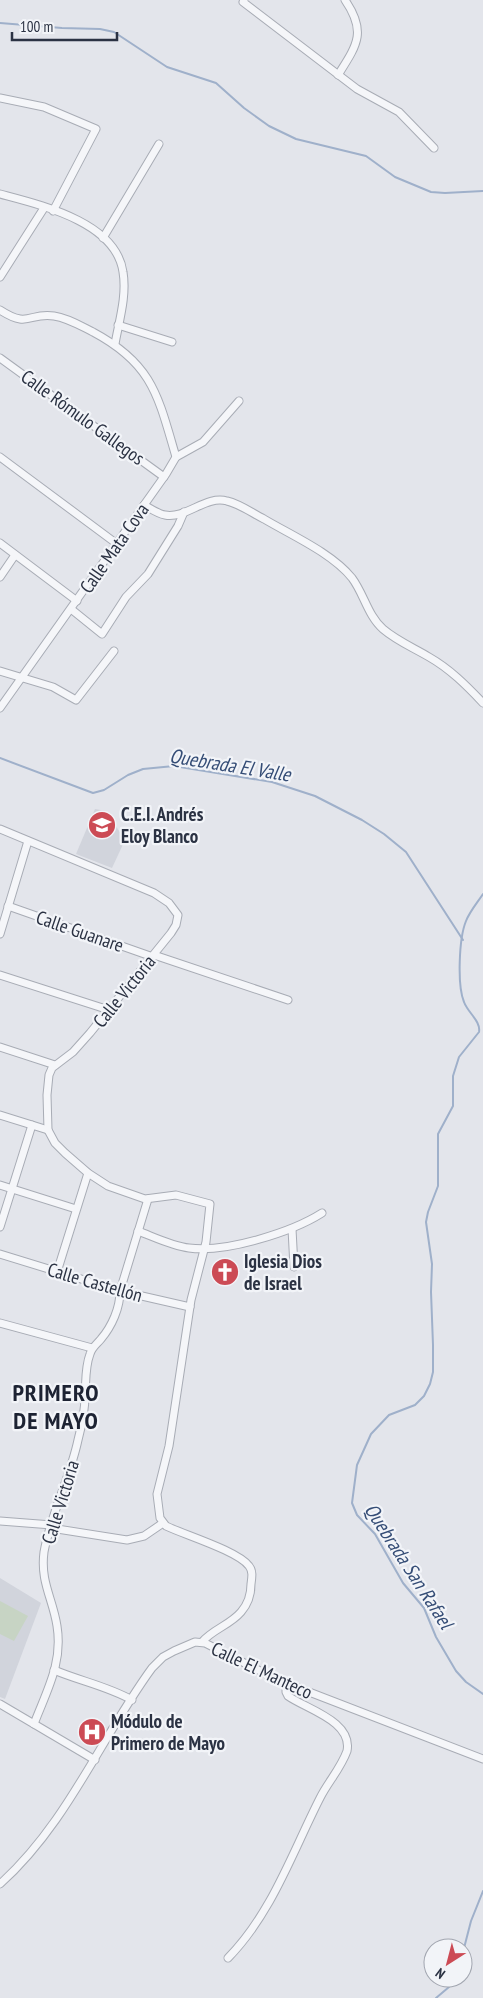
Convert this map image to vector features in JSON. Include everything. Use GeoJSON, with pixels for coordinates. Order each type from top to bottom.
{"type":"FeatureCollection","features":[{"type":"Feature","properties":{"kind":"street"},"geometry":{"type":"LineString","coordinates":[[244,0],[243,2],[338,75],[364,93],[399,112],[434,148]]}},
{"type":"Feature","properties":{"kind":"street"},"geometry":{"type":"LineString","coordinates":[[338,75],[352,51],[358,36],[356,18],[345,0]]}},
{"type":"Feature","properties":{"kind":"street"},"geometry":{"type":"LineString","coordinates":[[0,98],[44,107],[96,129],[53,211]]}},
{"type":"Feature","properties":{"kind":"street"},"geometry":{"type":"LineString","coordinates":[[103,238],[159,144]]}},
{"type":"Feature","properties":{"kind":"street"},"geometry":{"type":"LineString","coordinates":[[0,194],[82,222],[103,238],[117,253],[123,272],[123,292],[115,344]]}},
{"type":"Feature","properties":{"kind":"street"},"geometry":{"type":"LineString","coordinates":[[0,278],[44,208]]}},
{"type":"Feature","properties":{"kind":"street"},"geometry":{"type":"LineString","coordinates":[[0,310],[14,318],[23,320],[55,316],[74,322],[115,344],[135,362],[148,379],[159,404],[176,457],[204,442],[239,401]]}},
{"type":"Feature","properties":{"kind":"street"},"geometry":{"type":"LineString","coordinates":[[118,325],[172,342]]}},
{"type":"Feature","properties":{"kind":"street","name":"Calle Rómulo Gallegos"},"geometry":{"type":"LineString","coordinates":[[0,358],[164,477]]}},
{"type":"Feature","properties":{"kind":"street"},"geometry":{"type":"LineString","coordinates":[[0,457],[117,544]]}},
{"type":"Feature","properties":{"kind":"street","name":"Calle Mata Cova"},"geometry":{"type":"LineString","coordinates":[[0,708],[164,477],[176,457]]}},
{"type":"Feature","properties":{"kind":"street"},"geometry":{"type":"LineString","coordinates":[[144,505],[165,515],[172,515],[218,500],[226,500],[242,507],[312,547],[338,565],[352,579],[372,615],[382,628],[452,672],[483,704]]}},
{"type":"Feature","properties":{"kind":"street"},"geometry":{"type":"LineString","coordinates":[[71,609],[102,634],[126,597],[148,574],[178,526],[184,512]]}},
{"type":"Feature","properties":{"kind":"street"},"geometry":{"type":"LineString","coordinates":[[0,543],[77,600]]}},
{"type":"Feature","properties":{"kind":"street"},"geometry":{"type":"LineString","coordinates":[[0,576],[16,555]]}},
{"type":"Feature","properties":{"kind":"street"},"geometry":{"type":"LineString","coordinates":[[0,671],[53,687],[76,700],[114,651]]}},
{"type":"Feature","properties":{"kind":"street","name":"Calle Victoria"},"geometry":{"type":"LineString","coordinates":[[0,829],[143,888],[169,903],[176,912],[177,920],[172,933],[154,956],[81,1044],[55,1065]]}},
{"type":"Feature","properties":{"kind":"street"},"geometry":{"type":"LineString","coordinates":[[0,934],[28,841]]}},
{"type":"Feature","properties":{"kind":"street","name":"Calle Guanare"},"geometry":{"type":"LineString","coordinates":[[8,906],[288,1000]]}},
{"type":"Feature","properties":{"kind":"street"},"geometry":{"type":"LineString","coordinates":[[0,975],[110,1010]]}},
{"type":"Feature","properties":{"kind":"street"},"geometry":{"type":"LineString","coordinates":[[0,1047],[55,1065],[50,1071],[48,1080],[48,1130],[65,1154],[88,1173],[108,1186],[128,1194],[148,1199],[176,1196],[210,1204],[205,1248],[190,1307],[169,1446],[157,1494],[158,1514],[163,1523],[247,1563],[252,1573],[250,1594],[243,1610],[236,1617],[213,1631],[202,1642]]}},
{"type":"Feature","properties":{"kind":"street"},"geometry":{"type":"LineString","coordinates":[[0,1115],[48,1130]]}},
{"type":"Feature","properties":{"kind":"street"},"geometry":{"type":"LineString","coordinates":[[0,1227],[32,1125]]}},
{"type":"Feature","properties":{"kind":"street"},"geometry":{"type":"LineString","coordinates":[[57,1272],[88,1173]]}},
{"type":"Feature","properties":{"kind":"street"},"geometry":{"type":"LineString","coordinates":[[0,1185],[76,1209]]}},
{"type":"Feature","properties":{"kind":"street","name":"Calle Victoria"},"geometry":{"type":"LineString","coordinates":[[34,1724],[58,1656],[57,1628],[46,1590],[43,1570],[44,1552],[80,1434],[85,1401],[87,1367],[92,1348],[112,1324],[148,1199]]}},
{"type":"Feature","properties":{"kind":"street"},"geometry":{"type":"LineString","coordinates":[[138,1231],[187,1248],[205,1248],[254,1240],[292,1229],[322,1213]]}},
{"type":"Feature","properties":{"kind":"street"},"geometry":{"type":"LineString","coordinates":[[292,1229],[294,1267]]}},
{"type":"Feature","properties":{"kind":"street","name":"Calle Castellón"},"geometry":{"type":"LineString","coordinates":[[0,1254],[120,1291],[190,1307]]}},
{"type":"Feature","properties":{"kind":"street"},"geometry":{"type":"LineString","coordinates":[[0,1324],[92,1348]]}},
{"type":"Feature","properties":{"kind":"street"},"geometry":{"type":"LineString","coordinates":[[0,1521],[51,1527],[127,1540],[144,1536],[163,1523]]}},
{"type":"Feature","properties":{"kind":"street","name":"Calle El Manteco"},"geometry":{"type":"LineString","coordinates":[[0,1884],[42,1840],[95,1760],[148,1673],[159,1660],[189,1644],[202,1642],[214,1646],[249,1667],[286,1684],[483,1760]]}},
{"type":"Feature","properties":{"kind":"street"},"geometry":{"type":"LineString","coordinates":[[54,1670],[79,1681],[110,1688],[132,1700]]}},
{"type":"Feature","properties":{"kind":"street"},"geometry":{"type":"LineString","coordinates":[[228,1958],[252,1930],[264,1912],[321,1796],[347,1751],[348,1742],[337,1726],[322,1714],[288,1696],[286,1684]]}},
{"type":"Feature","properties":{"kind":"street"},"geometry":{"type":"LineString","coordinates":[[0,1704],[95,1760]]}},
{"type":"Feature","properties":{"kind":"street"},"geometry":{"type":"LineString","coordinates":[[0,1709],[9,1709]]}},
{"type":"Feature","properties":{"kind":"shaded area","name":"C.E.I. Andrés Eloy Blanco"},"geometry":{"type":"Polygon","coordinates":[[[95,809],[106,811],[125,840],[112,868],[76,854],[95,809]]]}},
{"type":"Feature","properties":{"kind":"shaded area"},"geometry":{"type":"Polygon","coordinates":[[[0,1578],[41,1603],[5,1699],[0,1697],[0,1578]]]}},
{"type":"Feature","properties":{"kind":"green space"},"geometry":{"type":"Polygon","coordinates":[[[0,1601],[28,1616],[14,1641],[0,1634],[0,1601]]]}},
{"type":"Feature","properties":{"kind":"waterway"},"geometry":{"type":"LineString","coordinates":[[0,23],[100,29],[114,32],[167,67],[216,83],[244,108],[269,126],[296,139],[366,156],[395,177],[431,192],[483,191]]}},
{"type":"Feature","properties":{"kind":"waterway","name":"Quebrada El Valle"},"geometry":{"type":"LineString","coordinates":[[0,758],[93,793],[104,790],[128,775],[143,769],[174,766],[272,782],[315,796],[362,820],[384,834],[406,852],[463,940]]}},
{"type":"Feature","properties":{"kind":"waterway","name":"Quebrada San Rafael"},"geometry":{"type":"LineString","coordinates":[[483,894],[466,921],[460,962],[460,985],[464,1002],[478,1024],[479,1032],[459,1057],[453,1076],[453,1106],[438,1134],[438,1186],[426,1222],[432,1264],[433,1372],[424,1396],[415,1405],[389,1415],[371,1434],[357,1465],[352,1503],[357,1515],[375,1534],[403,1583],[424,1608],[436,1637],[456,1671],[466,1682],[483,1694]]}},
{"type":"Feature","properties":{"kind":"waterway","name":"Quebrada San Rafael"},"geometry":{"type":"LineString","coordinates":[[467,1938],[483,1891]]}},
{"type":"Feature","properties":{"kind":"waterway","name":"Quebrada San Rafael"},"geometry":{"type":"LineString","coordinates":[[436,1998],[448,1988]]}},
{"type":"Feature","properties":{"kind":"place","name":"C.E.I. Andrés Eloy Blanco"},"geometry":{"type":"Point","coordinates":[102,825]}},
{"type":"Feature","properties":{"kind":"place","name":"Iglesia Dios de Israel"},"geometry":{"type":"Point","coordinates":[225,1272]}},
{"type":"Feature","properties":{"kind":"place","name":"Módulo de Primero de Mayo"},"geometry":{"type":"Point","coordinates":[92,1732]}},
{"type":"Feature","properties":{"kind":"district","name":"PRIMERO DE MAYO"},"geometry":{"type":"Point","coordinates":[56,1406]}}]}
